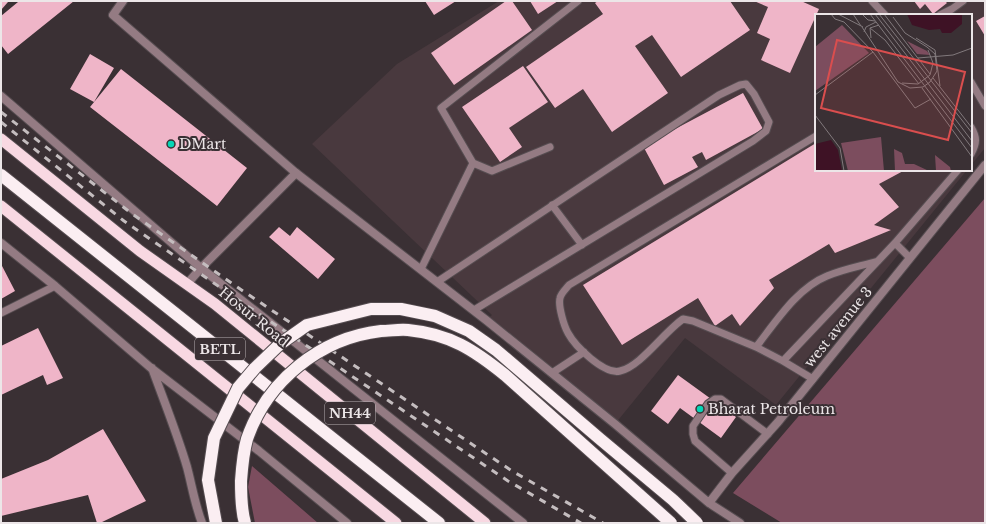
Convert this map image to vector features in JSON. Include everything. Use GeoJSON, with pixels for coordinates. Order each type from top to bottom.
{"type":"FeatureCollection","features":[{"type":"Feature","properties":{"kind":"highway","name":"Hosur Road"},"geometry":{"type":"LineString","coordinates":[[1,139],[140,251],[215,304],[485,523]]}},
{"type":"Feature","properties":{"kind":"highway","name":"BETL"},"geometry":{"type":"LineString","coordinates":[[1,175],[439,523]]}},
{"type":"Feature","properties":{"kind":"highway"},"geometry":{"type":"LineString","coordinates":[[1,206],[396,523]]}},
{"type":"Feature","properties":{"kind":"highway"},"geometry":{"type":"LineString","coordinates":[[216,523],[208,480],[214,438],[238,388],[255,368],[280,344],[307,325],[371,309],[401,309],[435,316],[469,331],[496,350],[600,440],[673,500],[697,523]]}},
{"type":"Feature","properties":{"kind":"highway"},"geometry":{"type":"LineString","coordinates":[[245,523],[241,490],[242,463],[247,440],[268,397],[289,373],[305,360],[334,344],[370,332],[407,330],[430,333],[448,338],[464,345],[482,356],[671,523]]}},
{"type":"Feature","properties":{"kind":"street"},"geometry":{"type":"LineString","coordinates":[[123,1],[113,15],[296,173],[474,310],[709,503],[740,523]]}},
{"type":"Feature","properties":{"kind":"street"},"geometry":{"type":"LineString","coordinates":[[1,96],[201,268],[523,523]]}},
{"type":"Feature","properties":{"kind":"street","name":"west avenue 3"},"geometry":{"type":"LineString","coordinates":[[709,503],[732,473],[768,434],[813,379],[985,165]]}},
{"type":"Feature","properties":{"kind":"street"},"geometry":{"type":"LineString","coordinates":[[188,284],[201,268],[296,173]]}},
{"type":"Feature","properties":{"kind":"street"},"geometry":{"type":"LineString","coordinates":[[1,243],[55,286],[151,368],[259,451],[347,523]]}},
{"type":"Feature","properties":{"kind":"street"},"geometry":{"type":"LineString","coordinates":[[151,368],[176,431],[202,523]]}},
{"type":"Feature","properties":{"kind":"lane"},"geometry":{"type":"LineString","coordinates":[[550,147],[492,171],[473,163],[441,108],[578,1]]}},
{"type":"Feature","properties":{"kind":"lane"},"geometry":{"type":"LineString","coordinates":[[872,1],[884,14]]}},
{"type":"Feature","properties":{"kind":"lane"},"geometry":{"type":"LineString","coordinates":[[942,14],[952,10],[963,1]]}},
{"type":"Feature","properties":{"kind":"lane"},"geometry":{"type":"LineString","coordinates":[[437,282],[719,95],[740,85],[746,84],[757,99],[769,122],[766,131],[753,141],[474,310]]}},
{"type":"Feature","properties":{"kind":"lane"},"geometry":{"type":"LineString","coordinates":[[972,84],[985,106]]}},
{"type":"Feature","properties":{"kind":"lane"},"geometry":{"type":"LineString","coordinates":[[972,129],[976,144],[972,152]]}},
{"type":"Feature","properties":{"kind":"lane"},"geometry":{"type":"LineString","coordinates":[[813,379],[784,361],[756,347],[693,321],[683,319],[674,325],[634,365],[620,372],[608,370],[584,352],[567,332],[560,308],[560,297],[569,285],[815,137]]}},
{"type":"Feature","properties":{"kind":"lane"},"geometry":{"type":"LineString","coordinates":[[421,269],[473,163]]}},
{"type":"Feature","properties":{"kind":"lane"},"geometry":{"type":"LineString","coordinates":[[784,361],[895,243],[957,171]]}},
{"type":"Feature","properties":{"kind":"lane"},"geometry":{"type":"LineString","coordinates":[[552,206],[582,245]]}},
{"type":"Feature","properties":{"kind":"lane"},"geometry":{"type":"LineString","coordinates":[[895,243],[910,258]]}},
{"type":"Feature","properties":{"kind":"lane"},"geometry":{"type":"LineString","coordinates":[[756,347],[794,299],[814,283],[827,276],[878,261]]}},
{"type":"Feature","properties":{"kind":"lane"},"geometry":{"type":"LineString","coordinates":[[1,313],[55,286]]}},
{"type":"Feature","properties":{"kind":"lane"},"geometry":{"type":"LineString","coordinates":[[552,373],[584,352]]}},
{"type":"Feature","properties":{"kind":"lane"},"geometry":{"type":"LineString","coordinates":[[732,473],[695,441],[693,434],[694,426],[708,404],[715,399],[721,399],[768,434]]}},
{"type":"Feature","properties":{"kind":"shaded area"},"geometry":{"type":"Polygon","coordinates":[[[499,1],[985,1],[985,148],[972,164],[972,14],[815,14],[815,171],[966,171],[776,405],[685,338],[615,424],[486,320],[492,315],[312,144],[397,64],[499,1]]]}},
{"type":"Feature","properties":{"kind":"shaded area"},"geometry":{"type":"Polygon","coordinates":[[[985,198],[985,523],[782,523],[733,493],[985,198]]]}},
{"type":"Feature","properties":{"kind":"shaded area"},"geometry":{"type":"Polygon","coordinates":[[[252,466],[318,523],[255,523],[248,487],[252,466]]]}},
{"type":"Feature","properties":{"kind":"building"},"geometry":{"type":"Polygon","coordinates":[[[1,1],[8,2],[1,10],[1,1]]]}},
{"type":"Feature","properties":{"kind":"building"},"geometry":{"type":"Polygon","coordinates":[[[17,1],[74,1],[8,54],[1,45],[1,16],[18,2],[17,1]]]}},
{"type":"Feature","properties":{"kind":"building"},"geometry":{"type":"Polygon","coordinates":[[[425,1],[456,1],[434,15],[425,1]]]}},
{"type":"Feature","properties":{"kind":"building"},"geometry":{"type":"Polygon","coordinates":[[[506,1],[512,1],[532,30],[454,85],[431,53],[506,1]]]}},
{"type":"Feature","properties":{"kind":"building"},"geometry":{"type":"Polygon","coordinates":[[[530,1],[558,1],[538,14],[530,1]]]}},
{"type":"Feature","properties":{"kind":"building"},"geometry":{"type":"Polygon","coordinates":[[[598,1],[730,1],[750,30],[681,77],[652,35],[635,46],[668,93],[612,132],[583,89],[555,108],[526,67],[603,14],[595,3],[598,1]]]}},
{"type":"Feature","properties":{"kind":"building"},"geometry":{"type":"Polygon","coordinates":[[[754,1],[801,1],[819,9],[817,14],[815,14],[815,18],[790,73],[761,60],[770,39],[757,33],[768,7],[754,1]]]}},
{"type":"Feature","properties":{"kind":"building"},"geometry":{"type":"Polygon","coordinates":[[[914,1],[945,1],[947,3],[933,14],[925,4],[920,9],[914,1]]]}},
{"type":"Feature","properties":{"kind":"building"},"geometry":{"type":"Polygon","coordinates":[[[985,16],[985,36],[976,21],[985,16]]]}},
{"type":"Feature","properties":{"kind":"building"},"geometry":{"type":"Polygon","coordinates":[[[90,54],[114,68],[94,102],[70,89],[90,54]]]}},
{"type":"Feature","properties":{"kind":"building"},"geometry":{"type":"Polygon","coordinates":[[[523,66],[548,102],[509,128],[522,147],[500,162],[462,107],[523,66]]]}},
{"type":"Feature","properties":{"kind":"building"},"geometry":{"type":"Polygon","coordinates":[[[121,69],[247,168],[217,206],[90,107],[121,69]]]}},
{"type":"Feature","properties":{"kind":"building"},"geometry":{"type":"Polygon","coordinates":[[[743,93],[763,129],[706,160],[702,152],[692,157],[698,167],[664,185],[643,146],[743,93]]]}},
{"type":"Feature","properties":{"kind":"building"},"geometry":{"type":"Polygon","coordinates":[[[815,144],[815,171],[903,171],[879,184],[899,207],[874,225],[891,230],[835,253],[829,244],[769,280],[774,288],[740,326],[732,314],[715,326],[698,298],[622,345],[583,285],[815,144]]]}},
{"type":"Feature","properties":{"kind":"building"},"geometry":{"type":"Polygon","coordinates":[[[279,227],[290,236],[297,227],[335,259],[318,279],[269,237],[279,227]]]}},
{"type":"Feature","properties":{"kind":"building"},"geometry":{"type":"Polygon","coordinates":[[[1,264],[15,291],[1,299],[1,264]]]}},
{"type":"Feature","properties":{"kind":"building"},"geometry":{"type":"Polygon","coordinates":[[[38,328],[63,378],[47,385],[43,375],[1,395],[1,346],[38,328]]]}},
{"type":"Feature","properties":{"kind":"building"},"geometry":{"type":"Polygon","coordinates":[[[678,375],[736,417],[721,438],[680,408],[668,424],[651,411],[678,375]]]}},
{"type":"Feature","properties":{"kind":"building"},"geometry":{"type":"Polygon","coordinates":[[[103,429],[146,501],[100,523],[97,523],[88,495],[1,516],[1,479],[48,460],[103,429]]]}},
{"type":"Feature","properties":{"kind":"railway"},"geometry":{"type":"LineString","coordinates":[[1,112],[131,213],[243,291],[512,471],[603,523]]}},
{"type":"Feature","properties":{"kind":"railway"},"geometry":{"type":"LineString","coordinates":[[1,122],[124,221],[237,299],[508,481],[581,523]]}},
{"type":"Feature","properties":{"kind":"place","name":"DMart"},"geometry":{"type":"Point","coordinates":[171,144]}},
{"type":"Feature","properties":{"kind":"place","name":"Bharat Petroleum"},"geometry":{"type":"Point","coordinates":[700,409]}}]}
